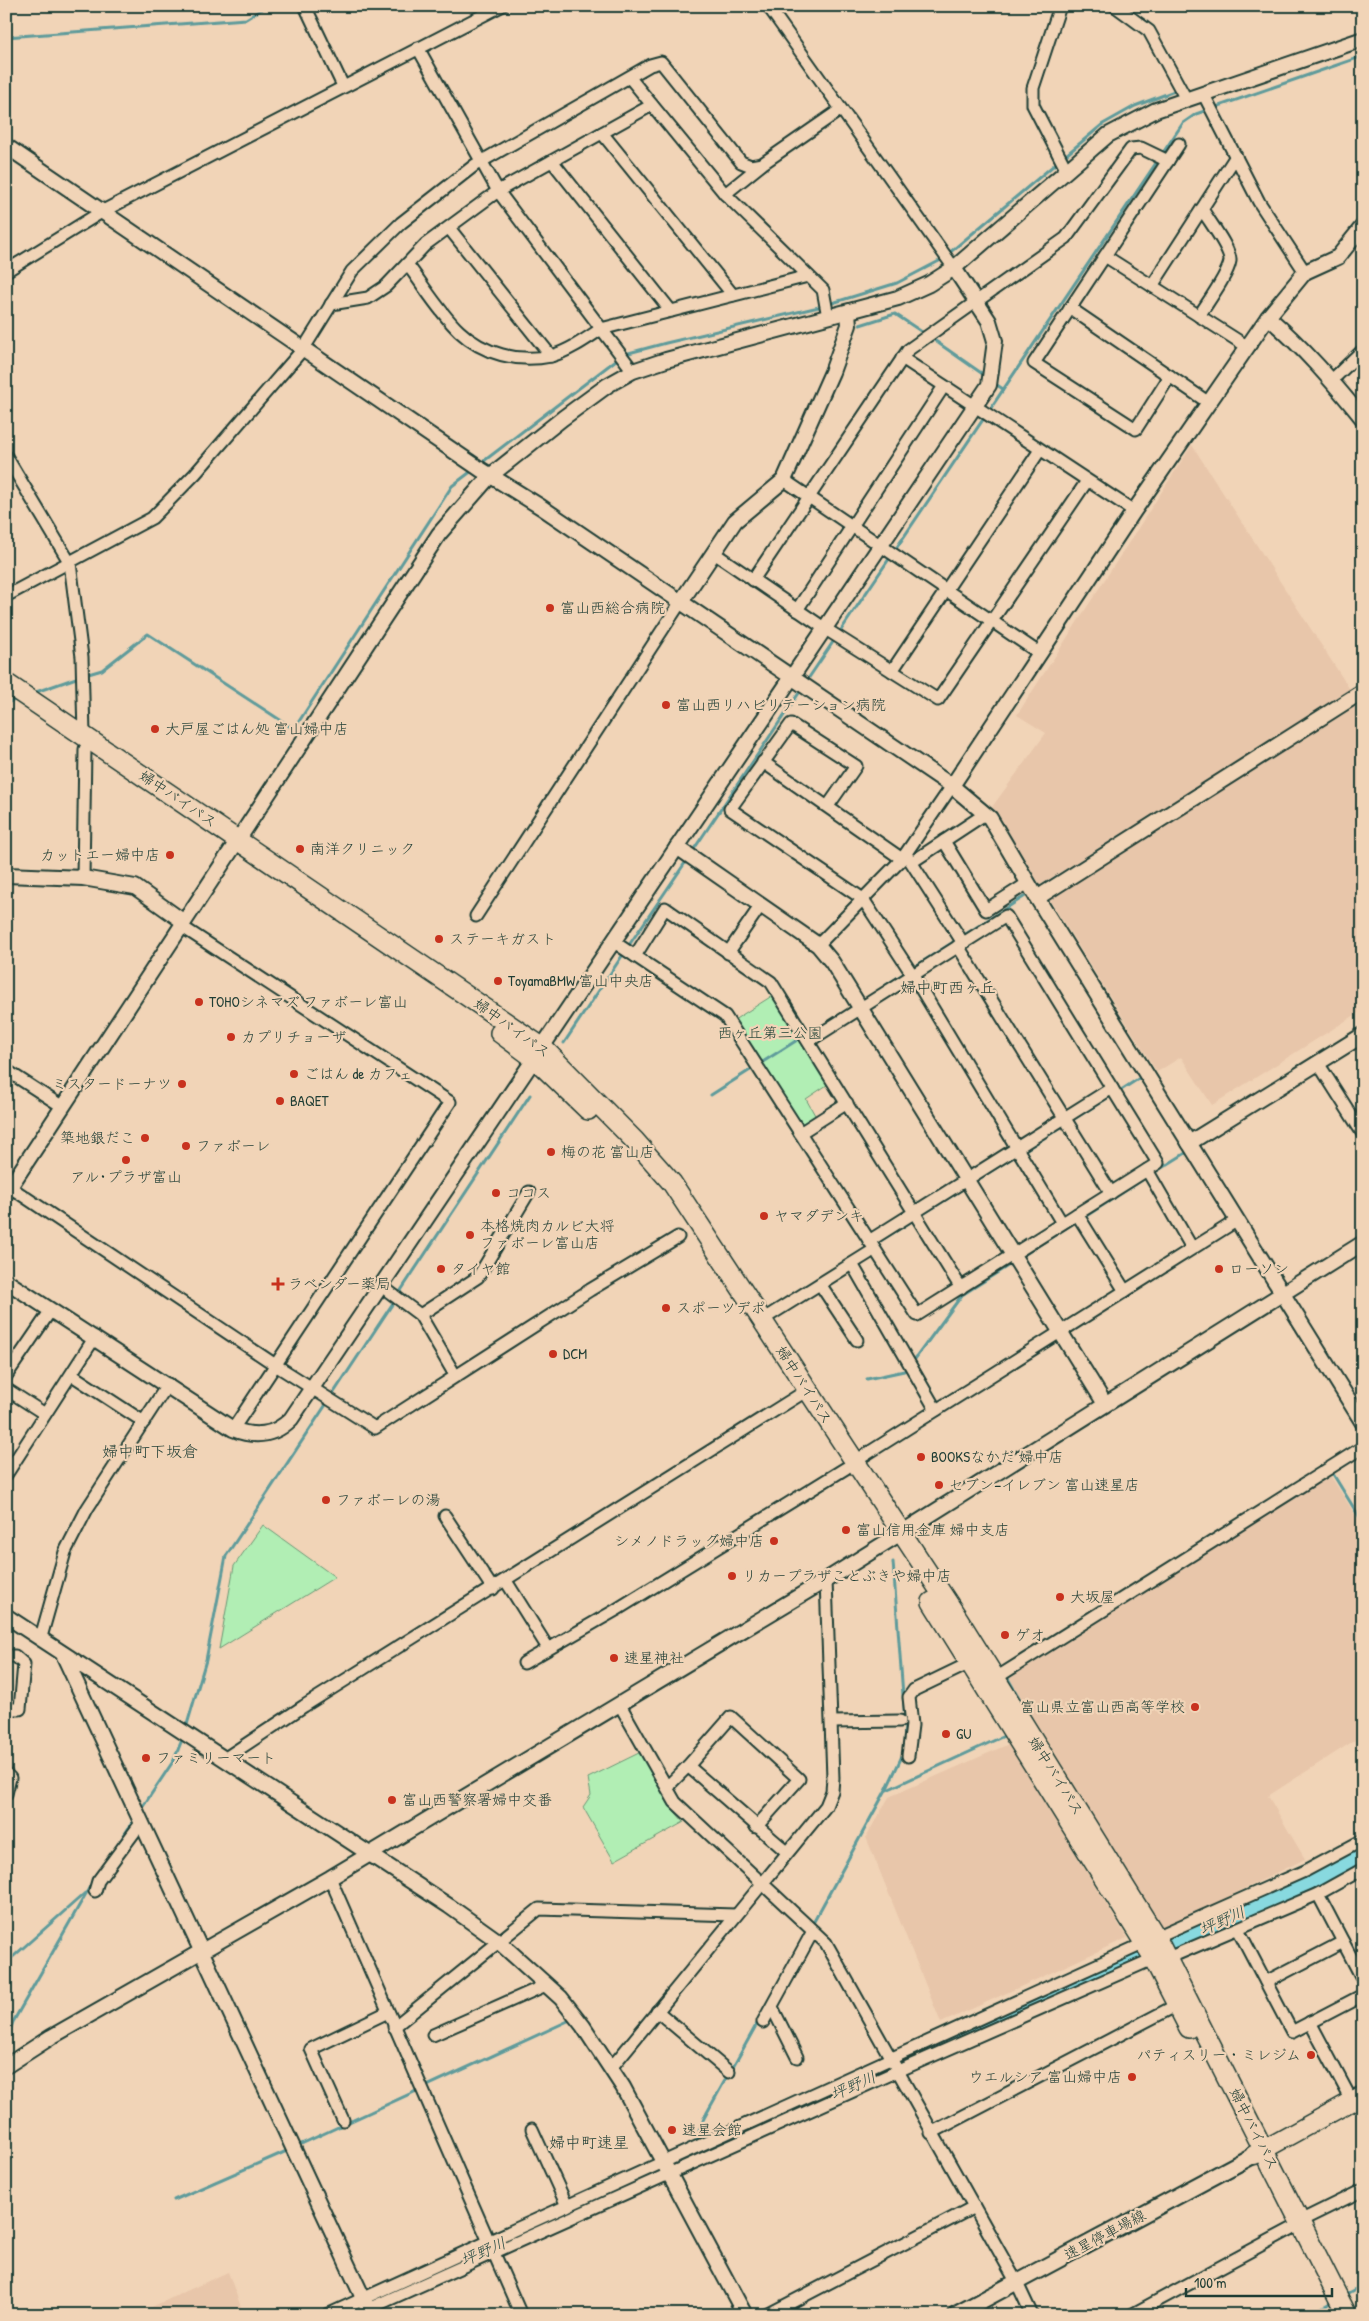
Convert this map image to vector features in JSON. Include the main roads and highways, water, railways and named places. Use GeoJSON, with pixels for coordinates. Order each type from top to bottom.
{"type":"FeatureCollection","features":[{"type":"Feature","properties":{"kind":"highway","name":"婦中バイパス"},"geometry":{"type":"LineString","coordinates":[[6,683],[85,742],[538,1052],[635,1141],[672,1183],[762,1320],[850,1465]]}},
{"type":"Feature","properties":{"kind":"highway","name":"婦中バイパス"},"geometry":{"type":"LineString","coordinates":[[6,696],[85,742]]}},
{"type":"Feature","properties":{"kind":"highway","name":"婦中バイパス"},"geometry":{"type":"LineString","coordinates":[[538,1052],[647,1167],[680,1207],[801,1394],[996,1678],[1156,1949],[1295,2225],[1347,2315]]}},
{"type":"Feature","properties":{"kind":"highway","name":"婦中バイパス"},"geometry":{"type":"LineString","coordinates":[[897,1535],[970,1663],[1156,1949],[1177,2005],[1259,2153]]}},
{"type":"Feature","properties":{"kind":"highway","name":"婦中バイパス"},"geometry":{"type":"LineString","coordinates":[[1295,2225],[1333,2315]]}},
{"type":"Feature","properties":{"kind":"main road"},"geometry":{"type":"LineString","coordinates":[[1259,2153],[1358,2098]]}},
{"type":"Feature","properties":{"kind":"main road","name":"速星停車場線"},"geometry":{"type":"LineString","coordinates":[[956,2315],[1259,2153]]}},
{"type":"Feature","properties":{"kind":"waterway"},"geometry":{"type":"LineString","coordinates":[[6,37],[246,19],[267,6]]}},
{"type":"Feature","properties":{"kind":"waterway"},"geometry":{"type":"LineString","coordinates":[[806,682],[1183,123],[1196,114],[1363,56]]}},
{"type":"Feature","properties":{"kind":"waterway"},"geometry":{"type":"LineString","coordinates":[[948,254],[1103,124],[1135,106],[1177,90]]}},
{"type":"Feature","properties":{"kind":"waterway"},"geometry":{"type":"LineString","coordinates":[[829,304],[897,283],[943,259]]}},
{"type":"Feature","properties":{"kind":"waterway"},"geometry":{"type":"LineString","coordinates":[[625,354],[823,306]]}},
{"type":"Feature","properties":{"kind":"waterway"},"geometry":{"type":"LineString","coordinates":[[860,325],[895,314],[925,334]]}},
{"type":"Feature","properties":{"kind":"waterway"},"geometry":{"type":"LineString","coordinates":[[931,338],[987,377]]}},
{"type":"Feature","properties":{"kind":"waterway"},"geometry":{"type":"LineString","coordinates":[[480,464],[620,357]]}},
{"type":"Feature","properties":{"kind":"waterway"},"geometry":{"type":"LineString","coordinates":[[994,383],[1003,389]]}},
{"type":"Feature","properties":{"kind":"waterway"},"geometry":{"type":"LineString","coordinates":[[85,675],[102,670],[148,634],[294,729],[452,486],[473,470]]}},
{"type":"Feature","properties":{"kind":"waterway"},"geometry":{"type":"LineString","coordinates":[[33,693],[79,677]]}},
{"type":"Feature","properties":{"kind":"waterway"},"geometry":{"type":"LineString","coordinates":[[692,852],[801,690]]}},
{"type":"Feature","properties":{"kind":"waterway"},"geometry":{"type":"LineString","coordinates":[[6,703],[18,699]]}},
{"type":"Feature","properties":{"kind":"waterway"},"geometry":{"type":"LineString","coordinates":[[1036,890],[1248,756]]}},
{"type":"Feature","properties":{"kind":"waterway"},"geometry":{"type":"LineString","coordinates":[[627,948],[687,860]]}},
{"type":"Feature","properties":{"kind":"waterway"},"geometry":{"type":"LineString","coordinates":[[886,985],[1030,893]]}},
{"type":"Feature","properties":{"kind":"waterway"},"geometry":{"type":"LineString","coordinates":[[564,1043],[624,953]]}},
{"type":"Feature","properties":{"kind":"waterway"},"geometry":{"type":"LineString","coordinates":[[711,1095],[802,1037]]}},
{"type":"Feature","properties":{"kind":"waterway"},"geometry":{"type":"LineString","coordinates":[[1118,1092],[1138,1079]]}},
{"type":"Feature","properties":{"kind":"waterway"},"geometry":{"type":"LineString","coordinates":[[398,1295],[530,1095]]}},
{"type":"Feature","properties":{"kind":"waterway"},"geometry":{"type":"LineString","coordinates":[[1022,1152],[1112,1095]]}},
{"type":"Feature","properties":{"kind":"waterway"},"geometry":{"type":"LineString","coordinates":[[1152,1174],[1189,1151]]}},
{"type":"Feature","properties":{"kind":"waterway"},"geometry":{"type":"LineString","coordinates":[[974,1182],[1017,1155]]}},
{"type":"Feature","properties":{"kind":"waterway"},"geometry":{"type":"LineString","coordinates":[[1083,1218],[1147,1177]]}},
{"type":"Feature","properties":{"kind":"waterway"},"geometry":{"type":"LineString","coordinates":[[874,1245],[966,1187]]}},
{"type":"Feature","properties":{"kind":"waterway"},"geometry":{"type":"LineString","coordinates":[[1019,1258],[1077,1221]]}},
{"type":"Feature","properties":{"kind":"waterway"},"geometry":{"type":"LineString","coordinates":[[912,1363],[962,1295],[1014,1262]]}},
{"type":"Feature","properties":{"kind":"waterway"},"geometry":{"type":"LineString","coordinates":[[186,1728],[206,1660],[226,1556],[395,1300]]}},
{"type":"Feature","properties":{"kind":"waterway"},"geometry":{"type":"LineString","coordinates":[[867,1379],[904,1371],[908,1367]]}},
{"type":"Feature","properties":{"kind":"waterway"},"geometry":{"type":"LineString","coordinates":[[1328,1474],[1333,1474],[1363,1523]]}},
{"type":"Feature","properties":{"kind":"waterway"},"geometry":{"type":"LineString","coordinates":[[893,1562],[905,1722],[904,1746]]}},
{"type":"Feature","properties":{"kind":"waterway"},"geometry":{"type":"LineString","coordinates":[[1011,1675],[1007,1677],[1033,1722]]}},
{"type":"Feature","properties":{"kind":"waterway"},"geometry":{"type":"LineString","coordinates":[[887,1790],[1004,1736]]}},
{"type":"Feature","properties":{"kind":"waterway"},"geometry":{"type":"LineString","coordinates":[[140,1811],[174,1760],[183,1737]]}},
{"type":"Feature","properties":{"kind":"waterway"},"geometry":{"type":"LineString","coordinates":[[812,1925],[887,1788],[904,1752]]}},
{"type":"Feature","properties":{"kind":"waterway"},"geometry":{"type":"LineString","coordinates":[[114,1851],[135,1818]]}},
{"type":"Feature","properties":{"kind":"waterway","name":"坪野川"},"geometry":{"type":"LineString","coordinates":[[625,2187],[1323,1875],[1363,1853]]}},
{"type":"Feature","properties":{"kind":"waterway"},"geometry":{"type":"LineString","coordinates":[[6,2041],[13,2022],[92,1883]]}},
{"type":"Feature","properties":{"kind":"waterway"},"geometry":{"type":"LineString","coordinates":[[6,1963],[85,1893]]}},
{"type":"Feature","properties":{"kind":"waterway"},"geometry":{"type":"LineString","coordinates":[[732,2069],[759,2020]]}},
{"type":"Feature","properties":{"kind":"waterway"},"geometry":{"type":"LineString","coordinates":[[297,2146],[568,2021]]}},
{"type":"Feature","properties":{"kind":"waterway"},"geometry":{"type":"LineString","coordinates":[[694,2145],[704,2118],[728,2075]]}},
{"type":"Feature","properties":{"kind":"waterway"},"geometry":{"type":"LineString","coordinates":[[174,2200],[289,2150]]}},
{"type":"Feature","properties":{"kind":"waterway"},"geometry":{"type":"LineString","coordinates":[[1344,2295],[1363,2285]]}},
{"type":"Feature","properties":{"kind":"waterway","name":"坪野川"},"geometry":{"type":"LineString","coordinates":[[341,2315],[381,2297]]}},
{"type":"Feature","properties":{"kind":"waterway"},"geometry":{"type":"LineString","coordinates":[[1308,2315],[1334,2301]]}},
{"type":"Feature","properties":{"kind":"place","name":"富山西総合病院"},"geometry":{"type":"Point","coordinates":[550,608]}},
{"type":"Feature","properties":{"kind":"place","name":"富山西リハビリテーション病院"},"geometry":{"type":"Point","coordinates":[666,705]}},
{"type":"Feature","properties":{"kind":"place","name":"大戸屋ごはん処 富山婦中店"},"geometry":{"type":"Point","coordinates":[155,729]}},
{"type":"Feature","properties":{"kind":"place","name":"南洋クリニック"},"geometry":{"type":"Point","coordinates":[300,849]}},
{"type":"Feature","properties":{"kind":"place","name":"カットエー婦中店"},"geometry":{"type":"Point","coordinates":[170,855]}},
{"type":"Feature","properties":{"kind":"place","name":"ステーキガスト"},"geometry":{"type":"Point","coordinates":[439,939]}},
{"type":"Feature","properties":{"kind":"place","name":"ToyamaBMW 富山中央店"},"geometry":{"type":"Point","coordinates":[498,981]}},
{"type":"Feature","properties":{"kind":"place","name":"TOHOシネマズ ファボーレ富山"},"geometry":{"type":"Point","coordinates":[199,1002]}},
{"type":"Feature","properties":{"kind":"place","name":"カプリチョーザ"},"geometry":{"type":"Point","coordinates":[231,1037]}},
{"type":"Feature","properties":{"kind":"place","name":"ごはん de カフェ"},"geometry":{"type":"Point","coordinates":[294,1074]}},
{"type":"Feature","properties":{"kind":"place","name":"ミスタードーナツ"},"geometry":{"type":"Point","coordinates":[182,1084]}},
{"type":"Feature","properties":{"kind":"place","name":"BAQET"},"geometry":{"type":"Point","coordinates":[280,1101]}},
{"type":"Feature","properties":{"kind":"place","name":"築地銀だこ"},"geometry":{"type":"Point","coordinates":[145,1138]}},
{"type":"Feature","properties":{"kind":"place","name":"ファボーレ"},"geometry":{"type":"Point","coordinates":[186,1146]}},
{"type":"Feature","properties":{"kind":"place","name":"梅の花 富山店"},"geometry":{"type":"Point","coordinates":[551,1152]}},
{"type":"Feature","properties":{"kind":"place","name":"アル･プラザ富山"},"geometry":{"type":"Point","coordinates":[126,1160]}},
{"type":"Feature","properties":{"kind":"place","name":"ココス"},"geometry":{"type":"Point","coordinates":[496,1193]}},
{"type":"Feature","properties":{"kind":"place","name":"ヤマダデンキ"},"geometry":{"type":"Point","coordinates":[764,1216]}},
{"type":"Feature","properties":{"kind":"place","name":"本格焼肉カルビ大将 ファボーレ富山店"},"geometry":{"type":"Point","coordinates":[470,1235]}},
{"type":"Feature","properties":{"kind":"place","name":"タイヤ館"},"geometry":{"type":"Point","coordinates":[441,1269]}},
{"type":"Feature","properties":{"kind":"place","name":"ローソン"},"geometry":{"type":"Point","coordinates":[1219,1269]}},
{"type":"Feature","properties":{"kind":"place","name":"ラベンダー薬局"},"geometry":{"type":"Point","coordinates":[278,1284]}},
{"type":"Feature","properties":{"kind":"place","name":"スポーツデポ"},"geometry":{"type":"Point","coordinates":[666,1308]}},
{"type":"Feature","properties":{"kind":"place","name":"DCM"},"geometry":{"type":"Point","coordinates":[553,1354]}},
{"type":"Feature","properties":{"kind":"place","name":"BOOKSなかだ 婦中店"},"geometry":{"type":"Point","coordinates":[921,1457]}},
{"type":"Feature","properties":{"kind":"place","name":"セブン−イレブン 富山速星店"},"geometry":{"type":"Point","coordinates":[939,1485]}},
{"type":"Feature","properties":{"kind":"place","name":"ファボーレの湯"},"geometry":{"type":"Point","coordinates":[326,1500]}},
{"type":"Feature","properties":{"kind":"place","name":"富山信用金庫 婦中支店"},"geometry":{"type":"Point","coordinates":[846,1530]}},
{"type":"Feature","properties":{"kind":"place","name":"シメノドラッグ婦中店"},"geometry":{"type":"Point","coordinates":[774,1541]}},
{"type":"Feature","properties":{"kind":"place","name":"リカープラザことぶきや婦中店"},"geometry":{"type":"Point","coordinates":[732,1576]}},
{"type":"Feature","properties":{"kind":"place","name":"大坂屋"},"geometry":{"type":"Point","coordinates":[1060,1597]}},
{"type":"Feature","properties":{"kind":"place","name":"ゲオ"},"geometry":{"type":"Point","coordinates":[1005,1635]}},
{"type":"Feature","properties":{"kind":"place","name":"速星神社"},"geometry":{"type":"Point","coordinates":[614,1658]}},
{"type":"Feature","properties":{"kind":"place","name":"富山県立富山西高等学校"},"geometry":{"type":"Point","coordinates":[1195,1707]}},
{"type":"Feature","properties":{"kind":"place","name":"GU"},"geometry":{"type":"Point","coordinates":[946,1734]}},
{"type":"Feature","properties":{"kind":"place","name":"ファミリーマート"},"geometry":{"type":"Point","coordinates":[146,1758]}},
{"type":"Feature","properties":{"kind":"place","name":"富山西警察署婦中交番"},"geometry":{"type":"Point","coordinates":[392,1800]}},
{"type":"Feature","properties":{"kind":"place","name":"パティスリー・ミレジム"},"geometry":{"type":"Point","coordinates":[1311,2055]}},
{"type":"Feature","properties":{"kind":"place","name":"ウエルシア 富山婦中店"},"geometry":{"type":"Point","coordinates":[1132,2077]}},
{"type":"Feature","properties":{"kind":"place","name":"速星会館"},"geometry":{"type":"Point","coordinates":[672,2130]}},
{"type":"Feature","properties":{"kind":"district","name":"婦中町西ヶ丘"},"geometry":{"type":"Point","coordinates":[948,987]}},
{"type":"Feature","properties":{"kind":"district","name":"婦中町下坂倉"},"geometry":{"type":"Point","coordinates":[150,1451]}},
{"type":"Feature","properties":{"kind":"district","name":"婦中町速星"},"geometry":{"type":"Point","coordinates":[589,2142]}},
{"type":"Feature","properties":{"kind":"park label","name":"西ヶ丘第三公園"},"geometry":{"type":"Point","coordinates":[770,1033]}}]}
